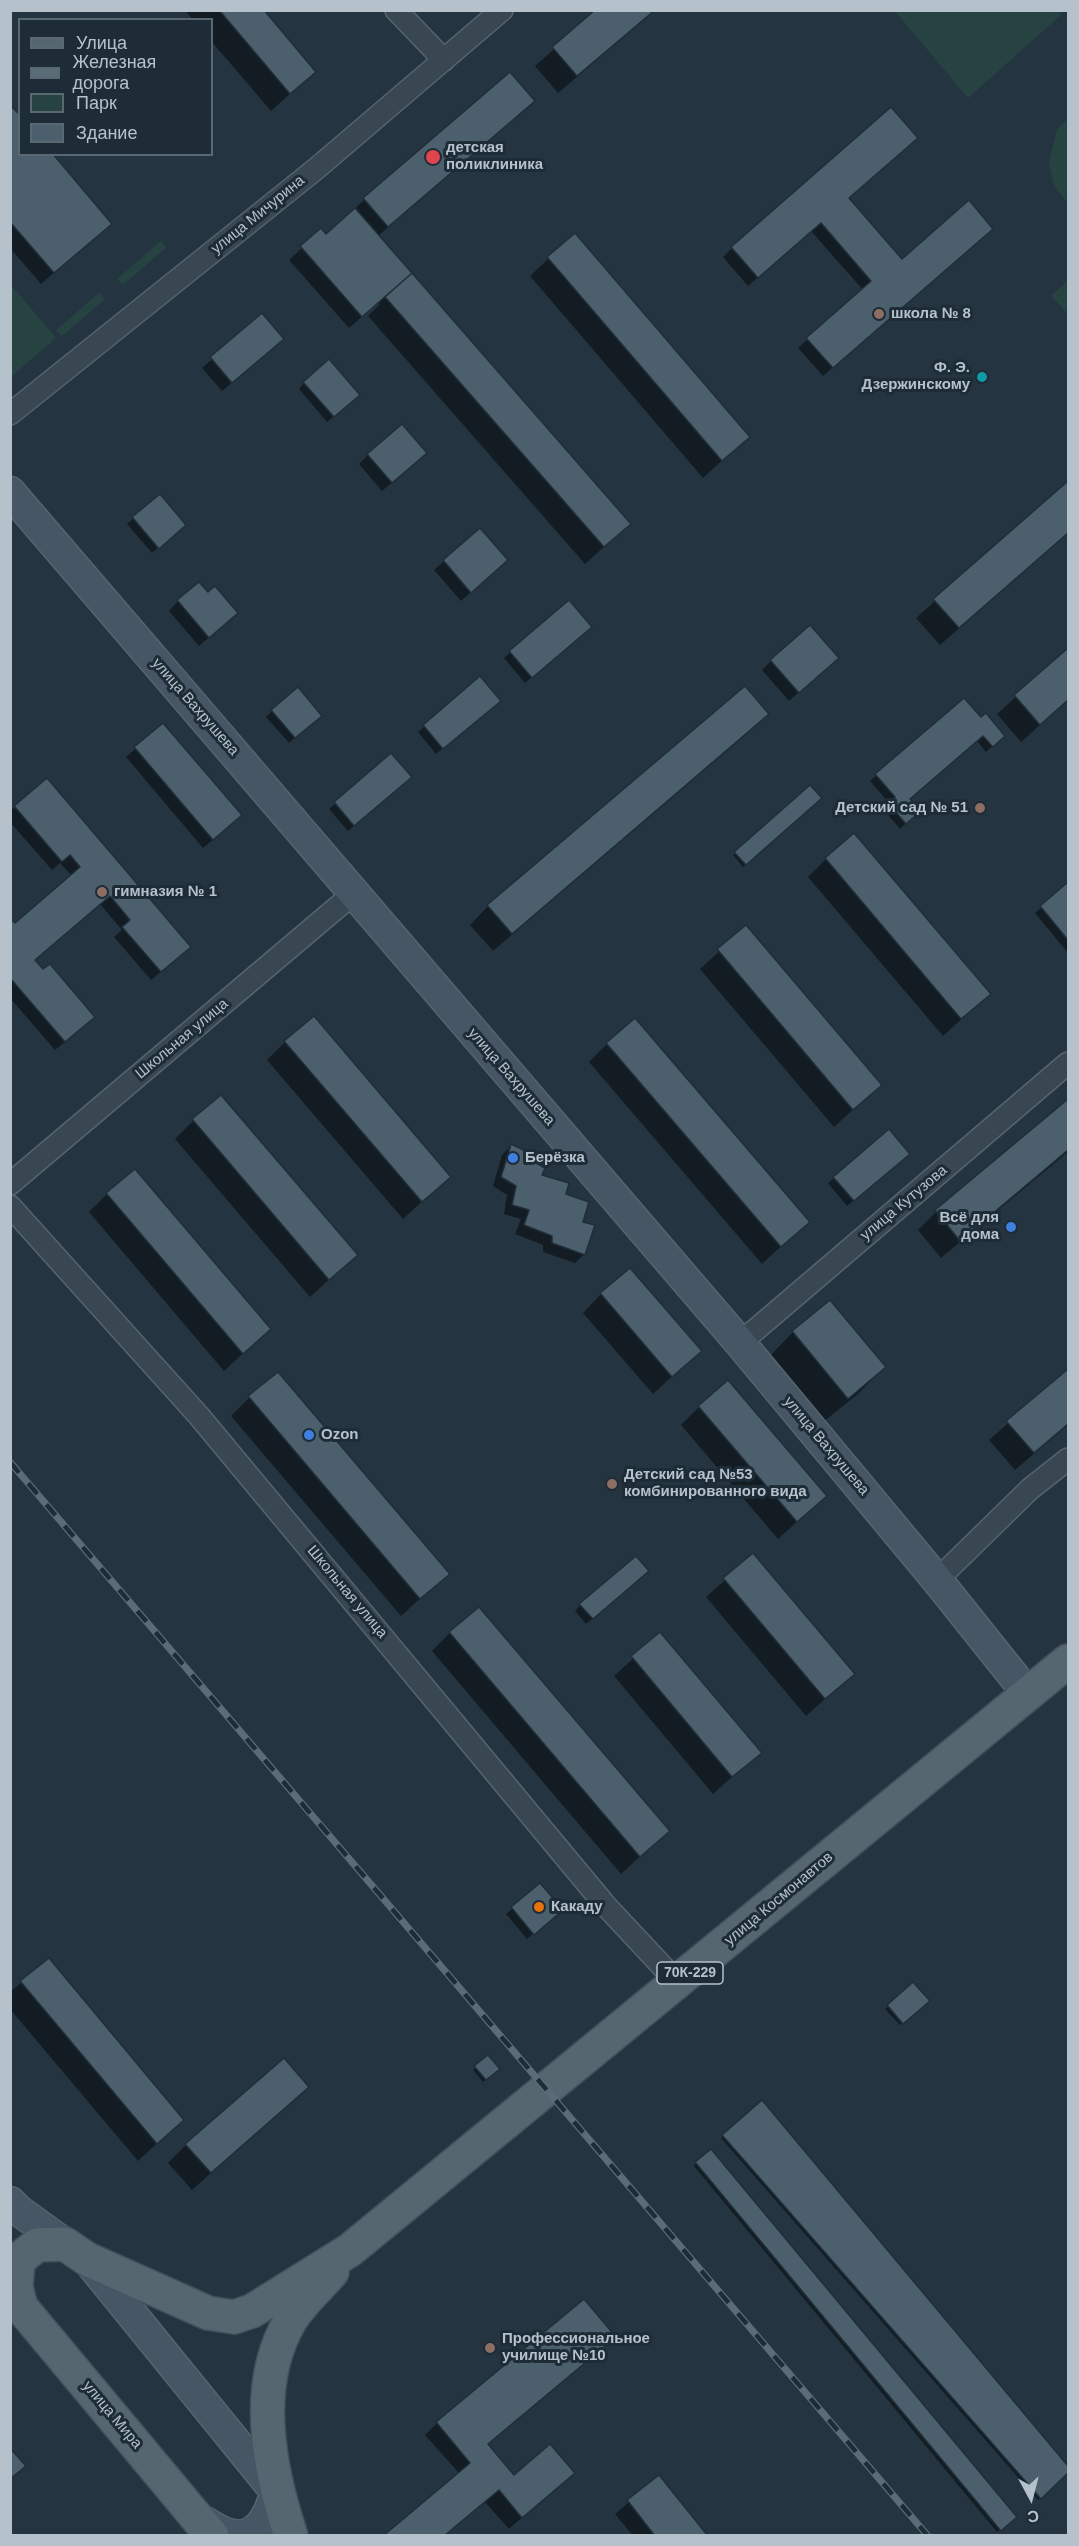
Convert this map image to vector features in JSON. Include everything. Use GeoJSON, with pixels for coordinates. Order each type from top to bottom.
{"type":"FeatureCollection","features":[{"type":"Feature","properties":{"kind":"main road","name":"улица Вахрушева"},"geometry":{"type":"LineString","coordinates":[[10,492],[740,1343],[937,1580],[1028,1694]]}},
{"type":"Feature","properties":{"kind":"main road","name":"улица Космонавтов"},"geometry":{"type":"LineString","coordinates":[[350,2250],[1068,1661]]}},
{"type":"Feature","properties":{"kind":"main road"},"geometry":{"type":"LineString","coordinates":[[10,2202],[76,2251],[208,2313],[234,2317],[252,2311],[350,2250]]}},
{"type":"Feature","properties":{"kind":"main road"},"geometry":{"type":"LineString","coordinates":[[16,2301],[15,2272],[18,2260],[37,2245],[76,2251],[276,2492]]}},
{"type":"Feature","properties":{"kind":"main road"},"geometry":{"type":"LineString","coordinates":[[291,2535],[276,2492],[268,2429],[268,2398],[276,2357],[290,2321],[350,2250]]}},
{"type":"Feature","properties":{"kind":"main road","name":"улица Мира"},"geometry":{"type":"LineString","coordinates":[[16,2301],[205,2527]]}},
{"type":"Feature","properties":{"kind":"main road"},"geometry":{"type":"LineString","coordinates":[[205,2527],[229,2534],[246,2533],[262,2526],[270,2513],[276,2492]]}},
{"type":"Feature","properties":{"kind":"street"},"geometry":{"type":"LineString","coordinates":[[396,10],[444,60]]}},
{"type":"Feature","properties":{"kind":"street","name":"улица Мичурина"},"geometry":{"type":"LineString","coordinates":[[10,414],[317,168],[502,10]]}},
{"type":"Feature","properties":{"kind":"street","name":"Школьная улица"},"geometry":{"type":"LineString","coordinates":[[10,1184],[353,894]]}},
{"type":"Feature","properties":{"kind":"street","name":"улица Кутузова"},"geometry":{"type":"LineString","coordinates":[[740,1343],[1068,1063]]}},
{"type":"Feature","properties":{"kind":"street","name":"Школьная улица"},"geometry":{"type":"LineString","coordinates":[[10,1206],[199,1416],[606,1906],[678,1983]]}},
{"type":"Feature","properties":{"kind":"street"},"geometry":{"type":"LineString","coordinates":[[937,1580],[1030,1489],[1068,1459]]}},
{"type":"Feature","properties":{"kind":"green space"},"geometry":{"type":"Polygon","coordinates":[[[1057,10],[1061,15],[968,98],[895,11],[1057,10]]]}},
{"type":"Feature","properties":{"kind":"green space"},"geometry":{"type":"Polygon","coordinates":[[[1068,119],[1068,203],[1054,186],[1049,162],[1057,129],[1068,119]]]}},
{"type":"Feature","properties":{"kind":"green space"},"geometry":{"type":"Polygon","coordinates":[[[161,241],[166,248],[123,285],[117,279],[161,241]]]}},
{"type":"Feature","properties":{"kind":"green space"},"geometry":{"type":"Polygon","coordinates":[[[1068,280],[1068,314],[1051,296],[1068,280]]]}},
{"type":"Feature","properties":{"kind":"green space"},"geometry":{"type":"Polygon","coordinates":[[[11,285],[56,338],[10,377],[11,285]]]}},
{"type":"Feature","properties":{"kind":"green space"},"geometry":{"type":"Polygon","coordinates":[[[100,292],[105,299],[62,336],[56,330],[100,292]]]}},
{"type":"Feature","properties":{"kind":"building"},"geometry":{"type":"Polygon","coordinates":[[[219,10],[264,10],[316,72],[290,94],[219,10]]]}},
{"type":"Feature","properties":{"kind":"building"},"geometry":{"type":"Polygon","coordinates":[[[595,10],[655,10],[577,76],[552,47],[595,10]]]}},
{"type":"Feature","properties":{"kind":"building"},"geometry":{"type":"Polygon","coordinates":[[[510,72],[535,101],[388,227],[363,198],[510,72]]]}},
{"type":"Feature","properties":{"kind":"building"},"geometry":{"type":"Polygon","coordinates":[[[10,105],[18,113],[18,156],[55,156],[112,224],[54,273],[10,222],[10,105]]]}},
{"type":"Feature","properties":{"kind":"building"},"geometry":{"type":"Polygon","coordinates":[[[891,107],[918,138],[849,198],[902,259],[969,200],[993,229],[833,368],[806,338],[871,281],[821,223],[758,278],[731,247],[891,107]]]}},
{"type":"Feature","properties":{"kind":"building"},"geometry":{"type":"Polygon","coordinates":[[[355,208],[412,273],[362,317],[300,246],[321,228],[326,234],[355,208]]]}},
{"type":"Feature","properties":{"kind":"building"},"geometry":{"type":"Polygon","coordinates":[[[575,233],[750,437],[722,461],[547,257],[575,233]]]}},
{"type":"Feature","properties":{"kind":"building"},"geometry":{"type":"Polygon","coordinates":[[[412,273],[631,524],[604,547],[385,297],[412,273]]]}},
{"type":"Feature","properties":{"kind":"building"},"geometry":{"type":"Polygon","coordinates":[[[262,313],[284,339],[232,383],[210,357],[262,313]]]}},
{"type":"Feature","properties":{"kind":"building"},"geometry":{"type":"Polygon","coordinates":[[[329,359],[360,395],[334,417],[303,382],[329,359]]]}},
{"type":"Feature","properties":{"kind":"building"},"geometry":{"type":"Polygon","coordinates":[[[402,424],[427,453],[392,483],[367,454],[402,424]]]}},
{"type":"Feature","properties":{"kind":"building"},"geometry":{"type":"Polygon","coordinates":[[[1068,481],[1068,533],[959,628],[933,599],[1068,481]]]}},
{"type":"Feature","properties":{"kind":"building"},"geometry":{"type":"Polygon","coordinates":[[[160,494],[186,525],[159,549],[132,517],[160,494]]]}},
{"type":"Feature","properties":{"kind":"building"},"geometry":{"type":"Polygon","coordinates":[[[480,528],[508,560],[471,593],[443,560],[480,528]]]}},
{"type":"Feature","properties":{"kind":"building"},"geometry":{"type":"Polygon","coordinates":[[[199,582],[208,592],[215,586],[238,613],[209,638],[177,600],[199,582]]]}},
{"type":"Feature","properties":{"kind":"building"},"geometry":{"type":"Polygon","coordinates":[[[569,600],[592,627],[532,678],[509,651],[569,600]]]}},
{"type":"Feature","properties":{"kind":"building"},"geometry":{"type":"Polygon","coordinates":[[[810,625],[839,658],[799,693],[770,660],[810,625]]]}},
{"type":"Feature","properties":{"kind":"building"},"geometry":{"type":"Polygon","coordinates":[[[1068,648],[1068,700],[1040,725],[1014,695],[1068,648]]]}},
{"type":"Feature","properties":{"kind":"building"},"geometry":{"type":"Polygon","coordinates":[[[480,676],[501,701],[443,749],[423,725],[480,676]]]}},
{"type":"Feature","properties":{"kind":"building"},"geometry":{"type":"Polygon","coordinates":[[[745,686],[769,714],[512,934],[487,905],[745,686]]]}},
{"type":"Feature","properties":{"kind":"building"},"geometry":{"type":"Polygon","coordinates":[[[298,687],[322,716],[295,738],[271,710],[298,687]]]}},
{"type":"Feature","properties":{"kind":"building"},"geometry":{"type":"Polygon","coordinates":[[[964,698],[981,717],[986,713],[1005,736],[993,747],[983,736],[910,799],[921,811],[906,824],[888,803],[895,797],[875,774],[964,698]]]}},
{"type":"Feature","properties":{"kind":"building"},"geometry":{"type":"Polygon","coordinates":[[[163,723],[242,815],[213,840],[134,747],[163,723]]]}},
{"type":"Feature","properties":{"kind":"building"},"geometry":{"type":"Polygon","coordinates":[[[391,753],[412,777],[354,826],[334,802],[391,753]]]}},
{"type":"Feature","properties":{"kind":"building","name":"гимназия № 1"},"geometry":{"type":"Polygon","coordinates":[[[47,778],[191,947],[161,972],[122,927],[130,920],[110,896],[35,960],[43,969],[50,964],[95,1017],[65,1042],[10,978],[10,918],[15,923],[80,867],[70,855],[62,862],[14,806],[47,778]]]}},
{"type":"Feature","properties":{"kind":"building"},"geometry":{"type":"Polygon","coordinates":[[[810,785],[822,798],[746,865],[734,852],[810,785]]]}},
{"type":"Feature","properties":{"kind":"building"},"geometry":{"type":"Polygon","coordinates":[[[854,833],[991,994],[961,1019],[825,858],[854,833]]]}},
{"type":"Feature","properties":{"kind":"building"},"geometry":{"type":"Polygon","coordinates":[[[1068,882],[1068,940],[1040,906],[1068,882]]]}},
{"type":"Feature","properties":{"kind":"building"},"geometry":{"type":"Polygon","coordinates":[[[746,925],[882,1085],[853,1110],[717,949],[746,925]]]}},
{"type":"Feature","properties":{"kind":"building"},"geometry":{"type":"Polygon","coordinates":[[[314,1016],[451,1177],[422,1202],[284,1041],[314,1016]]]}},
{"type":"Feature","properties":{"kind":"building"},"geometry":{"type":"Polygon","coordinates":[[[635,1018],[810,1222],[781,1247],[606,1043],[635,1018]]]}},
{"type":"Feature","properties":{"kind":"building"},"geometry":{"type":"Polygon","coordinates":[[[221,1095],[358,1255],[329,1280],[192,1119],[221,1095]]]}},
{"type":"Feature","properties":{"kind":"building"},"geometry":{"type":"Polygon","coordinates":[[[1068,1099],[1068,1150],[960,1241],[935,1210],[1068,1099]]]}},
{"type":"Feature","properties":{"kind":"building"},"geometry":{"type":"Polygon","coordinates":[[[889,1129],[910,1154],[854,1201],[833,1177],[889,1129]]]}},
{"type":"Feature","properties":{"kind":"building"},"geometry":{"type":"Polygon","coordinates":[[[511,1144],[534,1155],[531,1160],[545,1168],[542,1175],[569,1183],[566,1194],[589,1202],[583,1222],[595,1225],[585,1255],[552,1243],[552,1236],[524,1225],[529,1210],[512,1205],[516,1186],[501,1177],[511,1144]]]}},
{"type":"Feature","properties":{"kind":"building"},"geometry":{"type":"Polygon","coordinates":[[[135,1169],[271,1329],[243,1354],[106,1193],[135,1169]]]}},
{"type":"Feature","properties":{"kind":"building"},"geometry":{"type":"Polygon","coordinates":[[[630,1268],[702,1351],[672,1377],[600,1293],[630,1268]]]}},
{"type":"Feature","properties":{"kind":"building"},"geometry":{"type":"Polygon","coordinates":[[[830,1300],[886,1367],[848,1399],[792,1331],[830,1300]]]}},
{"type":"Feature","properties":{"kind":"building"},"geometry":{"type":"Polygon","coordinates":[[[1068,1369],[1068,1424],[1034,1453],[1006,1421],[1068,1369]]]}},
{"type":"Feature","properties":{"kind":"building"},"geometry":{"type":"Polygon","coordinates":[[[278,1372],[450,1574],[420,1599],[248,1396],[278,1372]]]}},
{"type":"Feature","properties":{"kind":"building"},"geometry":{"type":"Polygon","coordinates":[[[728,1380],[827,1496],[797,1522],[698,1406],[728,1380]]]}},
{"type":"Feature","properties":{"kind":"building"},"geometry":{"type":"Polygon","coordinates":[[[753,1553],[855,1674],[825,1699],[723,1578],[753,1553]]]}},
{"type":"Feature","properties":{"kind":"building"},"geometry":{"type":"Polygon","coordinates":[[[636,1556],[649,1571],[593,1619],[579,1604],[636,1556]]]}},
{"type":"Feature","properties":{"kind":"building"},"geometry":{"type":"Polygon","coordinates":[[[479,1607],[670,1831],[640,1857],[449,1632],[479,1607]]]}},
{"type":"Feature","properties":{"kind":"building"},"geometry":{"type":"Polygon","coordinates":[[[660,1632],[762,1753],[732,1777],[631,1656],[660,1632]]]}},
{"type":"Feature","properties":{"kind":"building"},"geometry":{"type":"Polygon","coordinates":[[[540,1883],[563,1910],[534,1935],[511,1907],[540,1883]]]}},
{"type":"Feature","properties":{"kind":"building"},"geometry":{"type":"Polygon","coordinates":[[[49,1958],[184,2120],[157,2144],[20,1981],[49,1958]]]}},
{"type":"Feature","properties":{"kind":"building"},"geometry":{"type":"Polygon","coordinates":[[[913,1982],[930,2001],[903,2024],[887,2005],[913,1982]]]}},
{"type":"Feature","properties":{"kind":"building"},"geometry":{"type":"Polygon","coordinates":[[[488,2055],[500,2069],[486,2080],[474,2066],[488,2055]]]}},
{"type":"Feature","properties":{"kind":"building"},"geometry":{"type":"Polygon","coordinates":[[[284,2058],[309,2087],[211,2173],[185,2144],[284,2058]]]}},
{"type":"Feature","properties":{"kind":"building"},"geometry":{"type":"Polygon","coordinates":[[[762,2100],[1068,2466],[1068,2473],[1041,2499],[722,2135],[762,2100]]]}},
{"type":"Feature","properties":{"kind":"building"},"geometry":{"type":"Polygon","coordinates":[[[711,2149],[1017,2517],[1001,2531],[695,2162],[711,2149]]]}},
{"type":"Feature","properties":{"kind":"building"},"geometry":{"type":"Polygon","coordinates":[[[584,2299],[616,2337],[488,2444],[514,2475],[550,2444],[575,2473],[522,2518],[499,2490],[444,2536],[383,2536],[470,2463],[436,2422],[584,2299]]]}},
{"type":"Feature","properties":{"kind":"building"},"geometry":{"type":"Polygon","coordinates":[[[10,2448],[26,2466],[10,2479],[10,2448]]]}},
{"type":"Feature","properties":{"kind":"building"},"geometry":{"type":"Polygon","coordinates":[[[659,2475],[708,2536],[655,2536],[627,2500],[659,2475]]]}},
{"type":"Feature","properties":{"kind":"railway"},"geometry":{"type":"LineString","coordinates":[[10,1462],[928,2536]]}},
{"type":"Feature","properties":{"kind":"place","name":"детская поликлиника"},"geometry":{"type":"Point","coordinates":[433,157]}},
{"type":"Feature","properties":{"kind":"place","name":"школа № 8"},"geometry":{"type":"Point","coordinates":[879,314]}},
{"type":"Feature","properties":{"kind":"place","name":"Ф. Э. Дзержинскому"},"geometry":{"type":"Point","coordinates":[982,377]}},
{"type":"Feature","properties":{"kind":"place","name":"Детский сад № 51"},"geometry":{"type":"Point","coordinates":[980,808]}},
{"type":"Feature","properties":{"kind":"place","name":"гимназия № 1"},"geometry":{"type":"Point","coordinates":[102,892]}},
{"type":"Feature","properties":{"kind":"place","name":"Берёзка"},"geometry":{"type":"Point","coordinates":[513,1158]}},
{"type":"Feature","properties":{"kind":"place","name":"Всё для дома"},"geometry":{"type":"Point","coordinates":[1011,1227]}},
{"type":"Feature","properties":{"kind":"place","name":"Ozon"},"geometry":{"type":"Point","coordinates":[309,1435]}},
{"type":"Feature","properties":{"kind":"place","name":"Детский сад №53 комбинированного вида"},"geometry":{"type":"Point","coordinates":[612,1484]}},
{"type":"Feature","properties":{"kind":"place","name":"Какаду"},"geometry":{"type":"Point","coordinates":[539,1907]}},
{"type":"Feature","properties":{"kind":"place","name":"Профессиональное училище №10"},"geometry":{"type":"Point","coordinates":[490,2348]}}]}
